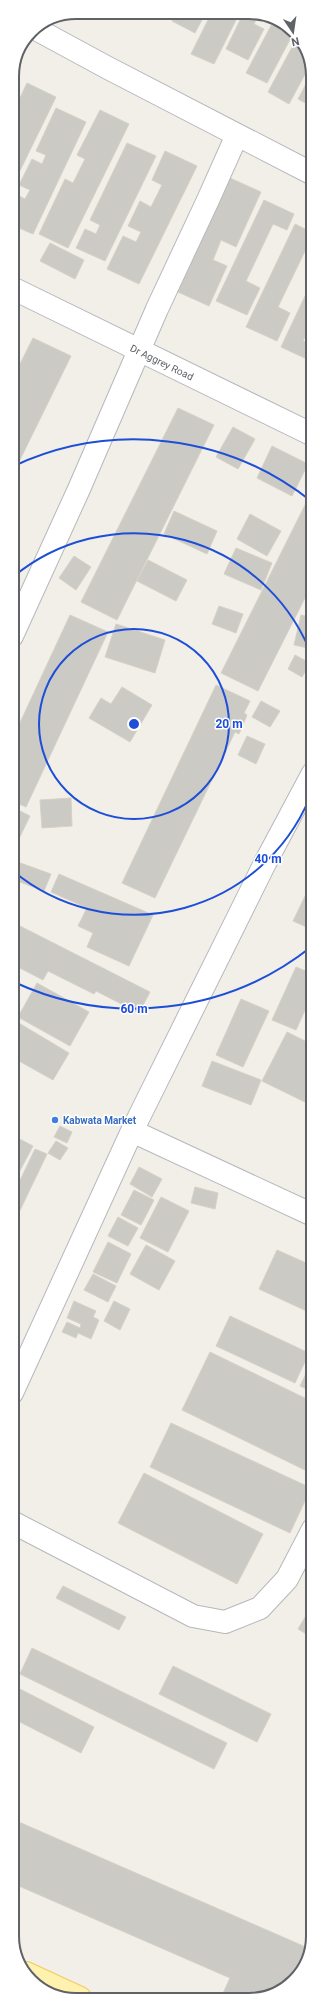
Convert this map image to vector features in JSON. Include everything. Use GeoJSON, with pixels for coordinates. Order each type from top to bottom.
{"type":"FeatureCollection","features":[{"type":"Feature","properties":{"kind":"main road"},"geometry":{"type":"LineString","coordinates":[[39,1979],[68,1992]]}},
{"type":"Feature","properties":{"kind":"street"},"geometry":{"type":"LineString","coordinates":[[41,32],[306,170]]}},
{"type":"Feature","properties":{"kind":"street"},"geometry":{"type":"LineString","coordinates":[[19,621],[237,134]]}},
{"type":"Feature","properties":{"kind":"street","name":"Dr Aggrey Road"},"geometry":{"type":"LineString","coordinates":[[19,291],[306,432]]}},
{"type":"Feature","properties":{"kind":"street"},"geometry":{"type":"LineString","coordinates":[[19,1378],[132,1131],[265,863],[306,786]]}},
{"type":"Feature","properties":{"kind":"street"},"geometry":{"type":"LineString","coordinates":[[132,1131],[306,1212]]}},
{"type":"Feature","properties":{"kind":"street"},"geometry":{"type":"LineString","coordinates":[[19,1526],[193,1616],[225,1622],[260,1608],[287,1578],[306,1542]]}},
{"type":"Feature","properties":{"kind":"building"},"geometry":{"type":"Polygon","coordinates":[[[173,19],[202,19],[195,33],[172,21],[173,19]]]}},
{"type":"Feature","properties":{"kind":"building"},"geometry":{"type":"Polygon","coordinates":[[[208,19],[236,19],[214,64],[191,54],[208,19]]]}},
{"type":"Feature","properties":{"kind":"building"},"geometry":{"type":"Polygon","coordinates":[[[241,19],[256,19],[254,24],[264,29],[248,60],[226,49],[241,19]]]}},
{"type":"Feature","properties":{"kind":"building"},"geometry":{"type":"Polygon","coordinates":[[[272,24],[291,38],[267,83],[246,73],[272,24]]]}},
{"type":"Feature","properties":{"kind":"building"},"geometry":{"type":"Polygon","coordinates":[[[295,42],[303,58],[306,73],[289,104],[268,92],[295,42]]]}},
{"type":"Feature","properties":{"kind":"building"},"geometry":{"type":"Polygon","coordinates":[[[27,83],[56,97],[19,173],[19,100],[27,83]]]}},
{"type":"Feature","properties":{"kind":"building"},"geometry":{"type":"Polygon","coordinates":[[[306,84],[306,103],[298,99],[306,84]]]}},
{"type":"Feature","properties":{"kind":"building"},"geometry":{"type":"Polygon","coordinates":[[[56,108],[86,122],[33,234],[19,228],[19,196],[25,199],[30,190],[19,185],[32,159],[42,164],[46,155],[36,151],[56,108]]]}},
{"type":"Feature","properties":{"kind":"building"},"geometry":{"type":"Polygon","coordinates":[[[100,110],[129,124],[68,248],[39,234],[65,179],[73,183],[85,159],[77,155],[100,110]]]}},
{"type":"Feature","properties":{"kind":"building"},"geometry":{"type":"Polygon","coordinates":[[[127,143],[156,156],[105,261],[76,248],[85,229],[96,234],[100,225],[90,220],[127,143]]]}},
{"type":"Feature","properties":{"kind":"building"},"geometry":{"type":"Polygon","coordinates":[[[165,151],[197,166],[139,284],[107,269],[123,236],[136,242],[141,232],[128,226],[140,201],[151,207],[162,185],[152,180],[165,151]]]}},
{"type":"Feature","properties":{"kind":"building"},"geometry":{"type":"Polygon","coordinates":[[[230,178],[261,192],[236,247],[221,240],[213,260],[227,266],[209,306],[178,292],[230,178]]]}},
{"type":"Feature","properties":{"kind":"building"},"geometry":{"type":"Polygon","coordinates":[[[264,200],[294,214],[287,230],[273,224],[246,281],[260,288],[247,315],[216,301],[264,200]]]}},
{"type":"Feature","properties":{"kind":"building"},"geometry":{"type":"Polygon","coordinates":[[[295,224],[306,230],[306,249],[278,307],[290,313],[277,341],[246,327],[295,224]]]}},
{"type":"Feature","properties":{"kind":"building"},"geometry":{"type":"Polygon","coordinates":[[[50,243],[84,260],[75,279],[40,261],[50,243]]]}},
{"type":"Feature","properties":{"kind":"building"},"geometry":{"type":"Polygon","coordinates":[[[306,294],[306,335],[303,341],[306,342],[306,359],[281,347],[306,294]]]}},
{"type":"Feature","properties":{"kind":"building"},"geometry":{"type":"Polygon","coordinates":[[[33,338],[71,356],[19,462],[19,366],[33,338]]]}},
{"type":"Feature","properties":{"kind":"building"},"geometry":{"type":"Polygon","coordinates":[[[178,408],[214,425],[117,620],[81,602],[178,408]]]}},
{"type":"Feature","properties":{"kind":"building"},"geometry":{"type":"Polygon","coordinates":[[[233,427],[255,439],[238,469],[216,457],[233,427]]]}},
{"type":"Feature","properties":{"kind":"building"},"geometry":{"type":"Polygon","coordinates":[[[272,446],[306,463],[306,468],[292,496],[257,478],[272,446]]]}},
{"type":"Feature","properties":{"kind":"building"},"geometry":{"type":"Polygon","coordinates":[[[306,503],[306,596],[258,691],[221,673],[306,503]]]}},
{"type":"Feature","properties":{"kind":"building"},"geometry":{"type":"Polygon","coordinates":[[[174,511],[217,531],[207,554],[164,534],[174,511]]]}},
{"type":"Feature","properties":{"kind":"building"},"geometry":{"type":"Polygon","coordinates":[[[250,514],[281,531],[267,556],[237,539],[250,514]]]}},
{"type":"Feature","properties":{"kind":"building"},"geometry":{"type":"Polygon","coordinates":[[[236,548],[272,563],[261,590],[224,574],[236,548]]]}},
{"type":"Feature","properties":{"kind":"building"},"geometry":{"type":"Polygon","coordinates":[[[74,556],[91,567],[76,590],[59,578],[74,556]]]}},
{"type":"Feature","properties":{"kind":"building"},"geometry":{"type":"Polygon","coordinates":[[[148,560],[187,580],[176,601],[137,581],[148,560]]]}},
{"type":"Feature","properties":{"kind":"building"},"geometry":{"type":"Polygon","coordinates":[[[219,606],[243,614],[236,633],[212,624],[219,606]]]}},
{"type":"Feature","properties":{"kind":"building"},"geometry":{"type":"Polygon","coordinates":[[[70,615],[108,632],[26,807],[19,804],[19,725],[70,615]]]}},
{"type":"Feature","properties":{"kind":"building"},"geometry":{"type":"Polygon","coordinates":[[[301,615],[306,616],[306,648],[294,645],[301,615]]]}},
{"type":"Feature","properties":{"kind":"building"},"geometry":{"type":"Polygon","coordinates":[[[116,624],[165,640],[155,673],[105,657],[116,624]]]}},
{"type":"Feature","properties":{"kind":"building"},"geometry":{"type":"Polygon","coordinates":[[[295,655],[306,661],[306,670],[302,677],[288,669],[295,655]]]}},
{"type":"Feature","properties":{"kind":"building"},"geometry":{"type":"Polygon","coordinates":[[[216,685],[250,701],[244,713],[247,715],[239,734],[235,732],[155,898],[122,883],[216,685]]]}},
{"type":"Feature","properties":{"kind":"building"},"geometry":{"type":"Polygon","coordinates":[[[122,687],[152,705],[130,742],[89,718],[101,698],[111,704],[122,687]]]}},
{"type":"Feature","properties":{"kind":"building"},"geometry":{"type":"Polygon","coordinates":[[[261,701],[280,711],[270,727],[252,717],[261,701]]]}},
{"type":"Feature","properties":{"kind":"building"},"geometry":{"type":"Polygon","coordinates":[[[247,736],[265,744],[256,764],[238,755],[247,736]]]}},
{"type":"Feature","properties":{"kind":"building"},"geometry":{"type":"Polygon","coordinates":[[[71,798],[72,826],[42,828],[40,800],[71,798]]]}},
{"type":"Feature","properties":{"kind":"building"},"geometry":{"type":"Polygon","coordinates":[[[19,810],[30,816],[19,839],[19,810]]]}},
{"type":"Feature","properties":{"kind":"building"},"geometry":{"type":"Polygon","coordinates":[[[19,863],[51,874],[44,891],[19,882],[19,863]]]}},
{"type":"Feature","properties":{"kind":"building"},"geometry":{"type":"Polygon","coordinates":[[[59,874],[153,915],[129,966],[87,947],[93,933],[78,926],[87,908],[51,892],[59,874]]]}},
{"type":"Feature","properties":{"kind":"building"},"geometry":{"type":"Polygon","coordinates":[[[306,894],[306,927],[293,921],[306,894]]]}},
{"type":"Feature","properties":{"kind":"building"},"geometry":{"type":"Polygon","coordinates":[[[19,926],[150,992],[139,1013],[96,991],[94,994],[48,971],[43,980],[19,968],[19,926]]]}},
{"type":"Feature","properties":{"kind":"building"},"geometry":{"type":"Polygon","coordinates":[[[296,967],[306,971],[306,1008],[296,1030],[272,1020],[296,967]]]}},
{"type":"Feature","properties":{"kind":"building"},"geometry":{"type":"Polygon","coordinates":[[[37,983],[89,1012],[70,1046],[19,1018],[37,983]]]}},
{"type":"Feature","properties":{"kind":"building"},"geometry":{"type":"Polygon","coordinates":[[[241,999],[269,1011],[243,1067],[216,1055],[241,999]]]}},
{"type":"Feature","properties":{"kind":"building"},"geometry":{"type":"Polygon","coordinates":[[[19,1023],[69,1053],[53,1080],[19,1061],[19,1023]]]}},
{"type":"Feature","properties":{"kind":"building"},"geometry":{"type":"Polygon","coordinates":[[[287,1032],[306,1042],[306,1103],[262,1081],[287,1032]]]}},
{"type":"Feature","properties":{"kind":"building"},"geometry":{"type":"Polygon","coordinates":[[[212,1061],[261,1080],[251,1105],[202,1086],[212,1061]]]}},
{"type":"Feature","properties":{"kind":"building"},"geometry":{"type":"Polygon","coordinates":[[[60,1126],[72,1132],[67,1143],[54,1137],[60,1126]]]}},
{"type":"Feature","properties":{"kind":"building"},"geometry":{"type":"Polygon","coordinates":[[[19,1139],[33,1146],[19,1172],[19,1139]]]}},
{"type":"Feature","properties":{"kind":"building"},"geometry":{"type":"Polygon","coordinates":[[[56,1141],[68,1148],[60,1160],[48,1153],[56,1141]]]}},
{"type":"Feature","properties":{"kind":"building"},"geometry":{"type":"Polygon","coordinates":[[[35,1149],[47,1154],[19,1212],[19,1182],[35,1149]]]}},
{"type":"Feature","properties":{"kind":"building"},"geometry":{"type":"Polygon","coordinates":[[[139,1167],[162,1179],[152,1197],[130,1184],[139,1167]]]}},
{"type":"Feature","properties":{"kind":"building"},"geometry":{"type":"Polygon","coordinates":[[[195,1187],[218,1193],[215,1209],[191,1203],[195,1187]]]}},
{"type":"Feature","properties":{"kind":"building"},"geometry":{"type":"Polygon","coordinates":[[[134,1190],[154,1200],[141,1225],[121,1215],[134,1190]]]}},
{"type":"Feature","properties":{"kind":"building"},"geometry":{"type":"Polygon","coordinates":[[[161,1197],[189,1211],[168,1252],[140,1238],[161,1197]]]}},
{"type":"Feature","properties":{"kind":"building"},"geometry":{"type":"Polygon","coordinates":[[[118,1217],[138,1228],[128,1246],[108,1236],[118,1217]]]}},
{"type":"Feature","properties":{"kind":"building"},"geometry":{"type":"Polygon","coordinates":[[[108,1242],[131,1254],[117,1283],[93,1272],[108,1242]]]}},
{"type":"Feature","properties":{"kind":"building"},"geometry":{"type":"Polygon","coordinates":[[[146,1245],[175,1261],[159,1290],[130,1274],[146,1245]]]}},
{"type":"Feature","properties":{"kind":"building"},"geometry":{"type":"Polygon","coordinates":[[[277,1250],[306,1263],[306,1311],[259,1289],[277,1250]]]}},
{"type":"Feature","properties":{"kind":"building"},"geometry":{"type":"Polygon","coordinates":[[[93,1274],[116,1286],[108,1302],[84,1290],[93,1274]]]}},
{"type":"Feature","properties":{"kind":"building"},"geometry":{"type":"Polygon","coordinates":[[[74,1301],[96,1311],[93,1317],[99,1320],[91,1339],[78,1333],[76,1338],[62,1332],[67,1322],[80,1328],[81,1324],[67,1318],[74,1301]]]}},
{"type":"Feature","properties":{"kind":"building"},"geometry":{"type":"Polygon","coordinates":[[[114,1301],[130,1309],[120,1330],[104,1321],[114,1301]]]}},
{"type":"Feature","properties":{"kind":"building"},"geometry":{"type":"Polygon","coordinates":[[[230,1316],[306,1352],[306,1359],[295,1383],[216,1346],[230,1316]]]}},
{"type":"Feature","properties":{"kind":"building"},"geometry":{"type":"Polygon","coordinates":[[[210,1352],[306,1399],[306,1471],[182,1410],[210,1352]]]}},
{"type":"Feature","properties":{"kind":"building"},"geometry":{"type":"Polygon","coordinates":[[[306,1374],[306,1389],[300,1386],[306,1374]]]}},
{"type":"Feature","properties":{"kind":"building"},"geometry":{"type":"Polygon","coordinates":[[[171,1423],[306,1486],[306,1499],[290,1533],[150,1467],[171,1423]]]}},
{"type":"Feature","properties":{"kind":"building"},"geometry":{"type":"Polygon","coordinates":[[[144,1473],[263,1534],[237,1584],[118,1523],[144,1473]]]}},
{"type":"Feature","properties":{"kind":"building"},"geometry":{"type":"Polygon","coordinates":[[[63,1586],[126,1617],[119,1630],[56,1598],[63,1586]]]}},
{"type":"Feature","properties":{"kind":"building"},"geometry":{"type":"Polygon","coordinates":[[[306,1616],[306,1634],[298,1629],[306,1616]]]}},
{"type":"Feature","properties":{"kind":"building"},"geometry":{"type":"Polygon","coordinates":[[[32,1648],[227,1743],[214,1769],[20,1674],[32,1648]]]}},
{"type":"Feature","properties":{"kind":"building"},"geometry":{"type":"Polygon","coordinates":[[[173,1666],[271,1714],[257,1742],[159,1694],[173,1666]]]}},
{"type":"Feature","properties":{"kind":"building"},"geometry":{"type":"Polygon","coordinates":[[[19,1689],[94,1727],[81,1753],[19,1722],[19,1689]]]}},
{"type":"Feature","properties":{"kind":"building"},"geometry":{"type":"Polygon","coordinates":[[[19,1822],[305,1947],[303,1954],[292,1973],[284,1981],[274,1987],[252,1993],[223,1993],[230,1978],[19,1886],[19,1822]]]}},
{"type":"Feature","properties":{"kind":"place","name":"Kabwata Market"},"geometry":{"type":"Point","coordinates":[55,1120]}}]}
